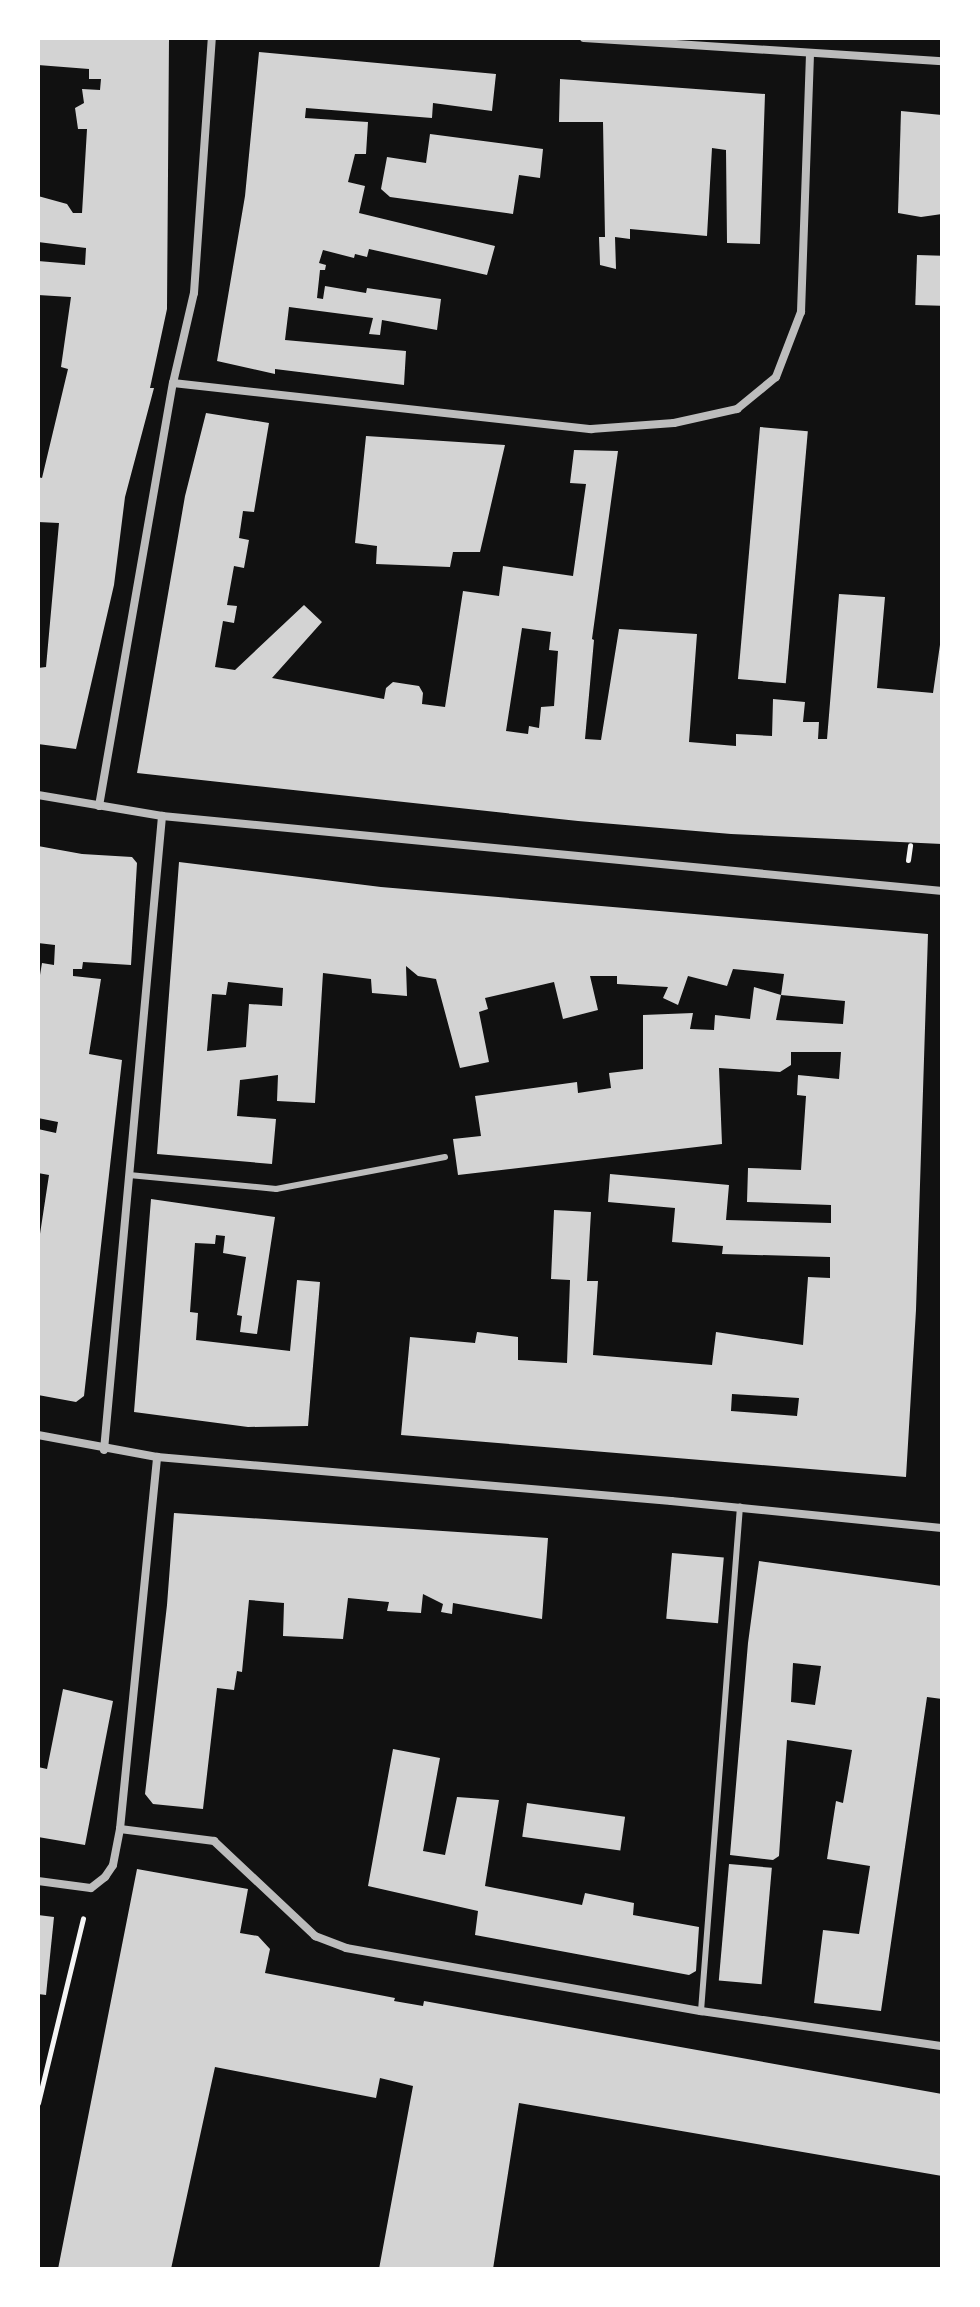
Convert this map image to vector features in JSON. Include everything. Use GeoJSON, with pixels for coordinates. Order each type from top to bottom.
{"type":"FeatureCollection","features":[{"type":"Feature","properties":{"kind":"street"},"geometry":{"type":"LineString","coordinates":[[99,806],[173,383],[194,293],[212,38]]}},
{"type":"Feature","properties":{"kind":"street"},"geometry":{"type":"LineString","coordinates":[[584,38],[810,55],[942,61]]}},
{"type":"Feature","properties":{"kind":"street"},"geometry":{"type":"LineString","coordinates":[[173,383],[591,429],[674,423],[737,409],[776,377],[801,312],[810,55]]}},
{"type":"Feature","properties":{"kind":"street"},"geometry":{"type":"LineString","coordinates":[[38,795],[162,816],[942,891]]}},
{"type":"Feature","properties":{"kind":"street"},"geometry":{"type":"LineString","coordinates":[[104,1450],[162,816]]}},
{"type":"Feature","properties":{"kind":"street"},"geometry":{"type":"LineString","coordinates":[[38,1435],[104,1450],[157,1457],[740,1507],[942,1528]]}},
{"type":"Feature","properties":{"kind":"street"},"geometry":{"type":"LineString","coordinates":[[38,1881],[91,1888],[105,1877],[113,1865],[120,1829],[157,1457]]}},
{"type":"Feature","properties":{"kind":"street"},"geometry":{"type":"LineString","coordinates":[[120,1829],[214,1841],[315,1936],[346,1948],[701,2011],[942,2046]]}},
{"type":"Feature","properties":{"kind":"lane"},"geometry":{"type":"LineString","coordinates":[[129,1175],[276,1189],[445,1157]]}},
{"type":"Feature","properties":{"kind":"lane"},"geometry":{"type":"LineString","coordinates":[[701,2011],[740,1507]]}},
{"type":"Feature","properties":{"kind":"path"},"geometry":{"type":"LineString","coordinates":[[38,2103],[91,1888]]}},
{"type":"Feature","properties":{"kind":"building"},"geometry":{"type":"Polygon","coordinates":[[[38,38],[169,38],[167,309],[150,388],[154,388],[125,497],[114,585],[76,749],[38,744],[38,668],[46,667],[59,523],[38,522],[38,477],[42,478],[68,369],[61,367],[71,297],[38,295],[38,261],[85,265],[86,248],[38,242],[38,196],[67,204],[73,213],[82,213],[87,129],[78,129],[75,108],[84,103],[82,89],[100,90],[101,79],[89,79],[89,69],[38,65],[38,38]]]}},
{"type":"Feature","properties":{"kind":"building"},"geometry":{"type":"Polygon","coordinates":[[[259,52],[496,74],[492,111],[433,103],[432,118],[306,108],[305,118],[368,122],[366,154],[355,154],[348,182],[365,186],[359,213],[495,246],[487,275],[369,249],[367,257],[355,254],[354,258],[323,250],[319,263],[326,265],[325,270],[320,270],[317,298],[323,299],[325,286],[366,293],[367,288],[441,299],[437,330],[382,320],[380,335],[369,334],[373,318],[289,307],[285,340],[406,351],[404,385],[275,369],[275,374],[217,361],[245,196],[259,52]]]}},
{"type":"Feature","properties":{"kind":"building"},"geometry":{"type":"Polygon","coordinates":[[[560,79],[765,94],[760,244],[727,243],[726,150],[712,148],[707,236],[630,229],[630,239],[615,237],[616,269],[600,265],[599,237],[605,237],[603,122],[559,122],[560,79]]]}},
{"type":"Feature","properties":{"kind":"building"},"geometry":{"type":"Polygon","coordinates":[[[901,111],[942,115],[942,214],[921,217],[898,213],[901,111]]]}},
{"type":"Feature","properties":{"kind":"building"},"geometry":{"type":"Polygon","coordinates":[[[430,134],[543,149],[540,178],[519,175],[513,214],[390,197],[381,189],[387,157],[426,163],[430,134]]]}},
{"type":"Feature","properties":{"kind":"building"},"geometry":{"type":"Polygon","coordinates":[[[917,255],[942,256],[940,306],[915,305],[917,255]]]}},
{"type":"Feature","properties":{"kind":"building"},"geometry":{"type":"Polygon","coordinates":[[[206,413],[269,423],[254,512],[243,511],[239,538],[249,540],[244,568],[234,566],[227,605],[237,606],[234,623],[223,621],[215,667],[235,670],[304,605],[322,622],[272,678],[384,699],[386,688],[393,682],[419,686],[423,693],[422,704],[445,707],[463,591],[499,596],[503,566],[573,576],[586,484],[570,483],[574,450],[618,451],[592,639],[585,739],[601,740],[619,629],[697,634],[689,742],[736,746],[736,734],[772,736],[773,699],[805,702],[803,722],[819,722],[818,739],[827,739],[839,594],[885,597],[877,688],[933,693],[942,631],[942,844],[731,834],[578,821],[137,773],[185,496],[206,413]],[[522,628],[506,731],[528,734],[529,726],[539,728],[541,707],[554,706],[558,651],[549,650],[551,632],[522,628]]]}},
{"type":"Feature","properties":{"kind":"building"},"geometry":{"type":"Polygon","coordinates":[[[760,427],[808,431],[786,683],[738,679],[760,427]]]}},
{"type":"Feature","properties":{"kind":"building"},"geometry":{"type":"Polygon","coordinates":[[[366,436],[505,445],[480,552],[453,552],[450,567],[376,564],[377,546],[355,543],[366,436]]]}},
{"type":"Feature","properties":{"kind":"building"},"geometry":{"type":"Polygon","coordinates":[[[38,846],[82,854],[132,857],[137,863],[131,965],[83,962],[82,969],[73,969],[73,976],[101,979],[89,1054],[122,1060],[84,1396],[76,1402],[38,1395],[38,1247],[49,1175],[38,1173],[38,1129],[56,1133],[58,1122],[38,1118],[38,987],[42,963],[54,965],[55,945],[38,943],[38,846]]]}},
{"type":"Feature","properties":{"kind":"building"},"geometry":{"type":"Polygon","coordinates":[[[179,862],[381,887],[928,934],[916,1310],[906,1477],[401,1435],[410,1337],[475,1343],[477,1332],[518,1337],[518,1360],[567,1363],[570,1280],[551,1279],[554,1210],[591,1212],[587,1281],[598,1281],[593,1355],[712,1365],[716,1332],[803,1345],[808,1277],[830,1278],[830,1257],[722,1254],[723,1246],[672,1242],[675,1208],[608,1202],[610,1174],[729,1185],[726,1220],[831,1223],[831,1205],[747,1202],[748,1168],[801,1170],[806,1096],[797,1095],[798,1075],[839,1079],[841,1052],[791,1052],[791,1065],[780,1072],[719,1068],[722,1144],[458,1175],[453,1139],[481,1136],[475,1096],[577,1082],[578,1093],[611,1088],[609,1073],[643,1069],[643,1015],[693,1013],[690,1029],[714,1030],[715,1015],[750,1019],[754,987],[781,995],[784,974],[733,969],[727,986],[688,976],[678,1005],[663,998],[668,987],[617,984],[617,976],[590,976],[598,1010],[563,1019],[554,982],[485,998],[488,1009],[479,1012],[489,1062],[460,1068],[436,979],[418,976],[406,966],[407,996],[372,993],[371,979],[323,973],[315,1103],[277,1101],[278,1075],[240,1080],[237,1116],[276,1119],[272,1164],[157,1154],[179,862]],[[228,982],[226,995],[212,994],[207,1051],[246,1047],[249,1004],[282,1006],[283,988],[228,982]],[[781,995],[776,1020],[843,1024],[845,1001],[781,995]],[[732,1394],[731,1411],[797,1416],[799,1398],[732,1394]]]}},
{"type":"Feature","properties":{"kind":"building"},"geometry":{"type":"Polygon","coordinates":[[[151,1199],[275,1217],[257,1334],[240,1332],[242,1316],[237,1315],[246,1257],[223,1253],[225,1236],[216,1235],[215,1244],[195,1243],[190,1312],[198,1313],[196,1340],[290,1351],[297,1280],[320,1282],[308,1426],[248,1427],[134,1412],[151,1199]]]}},
{"type":"Feature","properties":{"kind":"building"},"geometry":{"type":"Polygon","coordinates":[[[174,1513],[548,1538],[542,1619],[453,1603],[452,1614],[441,1612],[443,1604],[423,1594],[421,1613],[387,1611],[389,1602],[348,1598],[343,1639],[283,1636],[284,1603],[249,1600],[242,1672],[237,1671],[234,1690],[217,1688],[203,1809],[153,1804],[145,1794],[167,1605],[174,1513]]]}},
{"type":"Feature","properties":{"kind":"building"},"geometry":{"type":"Polygon","coordinates":[[[672,1553],[724,1558],[718,1623],[666,1619],[672,1553]]]}},
{"type":"Feature","properties":{"kind":"building"},"geometry":{"type":"Polygon","coordinates":[[[759,1561],[942,1586],[942,1699],[927,1697],[881,2011],[814,2003],[823,1930],[859,1934],[870,1866],[827,1859],[836,1801],[843,1803],[852,1750],[787,1740],[779,1856],[773,1860],[730,1855],[748,1643],[759,1561]],[[793,1663],[791,1702],[815,1705],[821,1666],[793,1663]]]}},
{"type":"Feature","properties":{"kind":"building"},"geometry":{"type":"Polygon","coordinates":[[[63,1689],[113,1701],[85,1845],[38,1837],[38,1767],[47,1769],[63,1689]]]}},
{"type":"Feature","properties":{"kind":"building"},"geometry":{"type":"Polygon","coordinates":[[[393,1749],[440,1758],[423,1851],[445,1855],[457,1797],[499,1800],[485,1886],[582,1905],[585,1893],[634,1903],[633,1915],[699,1927],[696,1971],[689,1975],[475,1935],[478,1911],[368,1886],[393,1749]]]}},
{"type":"Feature","properties":{"kind":"building"},"geometry":{"type":"Polygon","coordinates":[[[527,1803],[625,1817],[620,1850],[522,1837],[527,1803]]]}},
{"type":"Feature","properties":{"kind":"building"},"geometry":{"type":"Polygon","coordinates":[[[729,1864],[772,1868],[762,1984],[719,1981],[729,1864]]]}},
{"type":"Feature","properties":{"kind":"building"},"geometry":{"type":"Polygon","coordinates":[[[137,1869],[248,1889],[240,1933],[258,1936],[270,1949],[265,1973],[395,1998],[394,2001],[423,2006],[424,2001],[942,2094],[942,2176],[519,2103],[493,2269],[379,2269],[413,2086],[380,2078],[376,2098],[215,2067],[171,2269],[58,2269],[137,1869]]]}},
{"type":"Feature","properties":{"kind":"building"},"geometry":{"type":"Polygon","coordinates":[[[38,1915],[54,1917],[46,1995],[38,1994],[38,1915]]]}}]}
